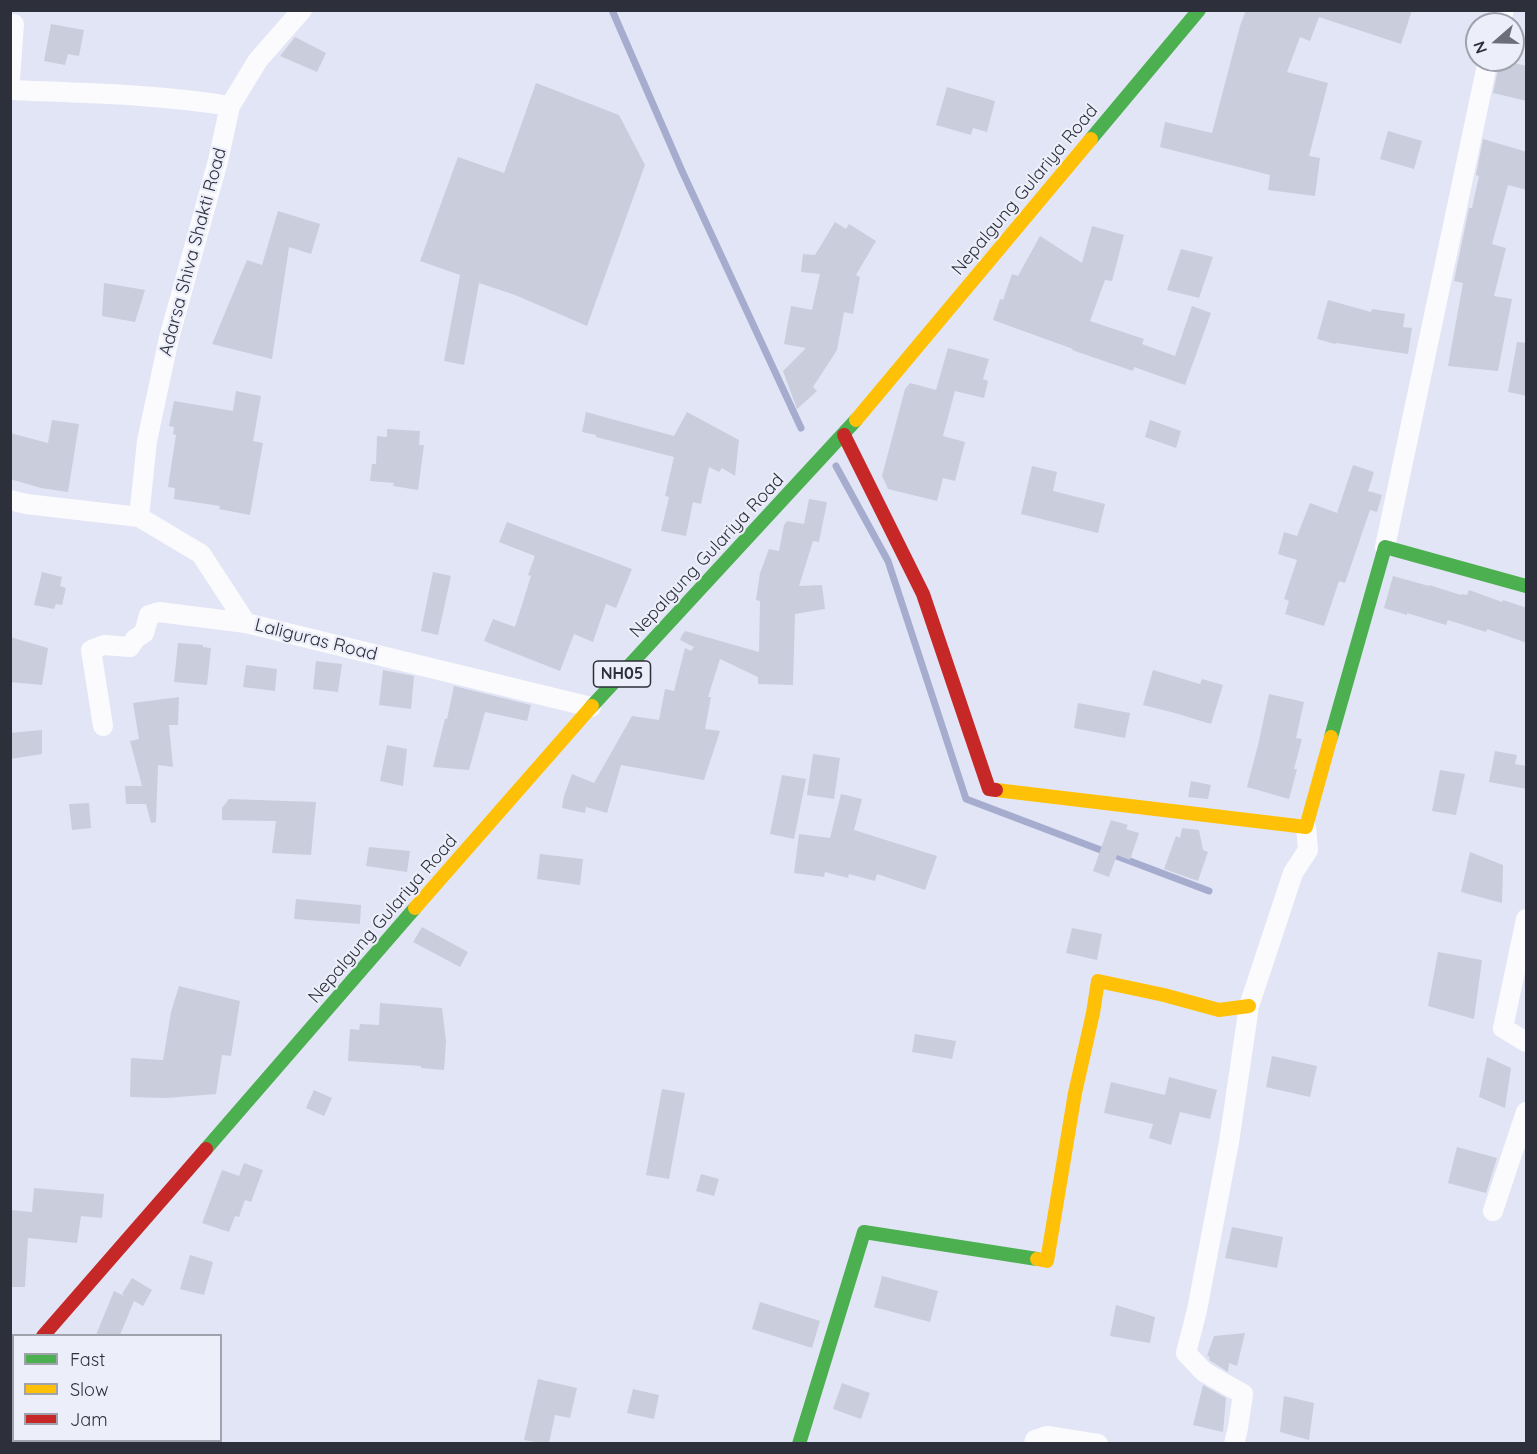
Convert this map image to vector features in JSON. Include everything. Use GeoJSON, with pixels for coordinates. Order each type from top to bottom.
{"type":"FeatureCollection","features":[{"type":"Feature","properties":{"kind":"street","name":"Adarsa Shiva Shakti Road"},"geometry":{"type":"LineString","coordinates":[[139,517],[147,441],[169,338],[218,161],[230,106],[258,60],[302,10]]}},
{"type":"Feature","properties":{"kind":"street","name":"Nepalgung Gulariya Road"},"geometry":{"type":"LineString","coordinates":[[45,1334],[591,707],[844,435],[1199,10]]}},
{"type":"Feature","properties":{"kind":"street"},"geometry":{"type":"LineString","coordinates":[[10,24],[14,24],[10,79]]}},
{"type":"Feature","properties":{"kind":"street"},"geometry":{"type":"LineString","coordinates":[[1234,1443],[1243,1394],[1204,1372],[1186,1353],[1197,1310],[1229,1142],[1249,1006],[1293,873],[1308,850],[1306,827],[1385,547],[1485,72]]}},
{"type":"Feature","properties":{"kind":"street"},"geometry":{"type":"LineString","coordinates":[[10,90],[196,100],[230,106]]}},
{"type":"Feature","properties":{"kind":"street"},"geometry":{"type":"LineString","coordinates":[[844,435],[923,594],[989,789],[1306,827]]}},
{"type":"Feature","properties":{"kind":"street","name":"Laliguras Road"},"geometry":{"type":"LineString","coordinates":[[10,500],[26,504],[139,517],[201,555],[246,623],[591,707]]}},
{"type":"Feature","properties":{"kind":"street"},"geometry":{"type":"LineString","coordinates":[[1385,547],[1527,586]]}},
{"type":"Feature","properties":{"kind":"street"},"geometry":{"type":"LineString","coordinates":[[103,726],[91,650],[104,645],[130,647],[135,639],[144,633],[149,615],[159,612],[246,623]]}},
{"type":"Feature","properties":{"kind":"street"},"geometry":{"type":"LineString","coordinates":[[1527,919],[1503,1028],[1527,1042]]}},
{"type":"Feature","properties":{"kind":"street"},"geometry":{"type":"LineString","coordinates":[[799,1443],[864,1233],[1047,1261],[1075,1094],[1098,981],[1219,1010],[1249,1006]]}},
{"type":"Feature","properties":{"kind":"street"},"geometry":{"type":"LineString","coordinates":[[1493,1211],[1527,1112]]}},
{"type":"Feature","properties":{"kind":"street"},"geometry":{"type":"LineString","coordinates":[[1034,1443],[1035,1440],[1047,1436],[1098,1443]]}},
{"type":"Feature","properties":{"kind":"building"},"geometry":{"type":"Polygon","coordinates":[[[1246,10],[1412,10],[1401,44],[1319,17],[1310,41],[1300,37],[1287,72],[1328,83],[1309,156],[1320,158],[1315,196],[1268,190],[1270,175],[1160,147],[1165,122],[1212,133],[1246,10]]]}},
{"type":"Feature","properties":{"kind":"building"},"geometry":{"type":"Polygon","coordinates":[[[51,24],[84,30],[79,56],[68,54],[65,65],[44,61],[51,24]]]}},
{"type":"Feature","properties":{"kind":"building"},"geometry":{"type":"Polygon","coordinates":[[[295,37],[326,53],[317,72],[280,56],[295,37]]]}},
{"type":"Feature","properties":{"kind":"building"},"geometry":{"type":"Polygon","coordinates":[[[1525,66],[1527,66],[1527,101],[1493,93],[1497,72],[1525,72],[1525,66]]]}},
{"type":"Feature","properties":{"kind":"building"},"geometry":{"type":"Polygon","coordinates":[[[536,83],[619,115],[645,165],[587,326],[515,295],[479,283],[464,365],[444,361],[460,275],[420,261],[458,157],[504,173],[536,83]]]}},
{"type":"Feature","properties":{"kind":"building"},"geometry":{"type":"Polygon","coordinates":[[[947,87],[995,101],[987,132],[973,128],[971,135],[936,125],[947,87]]]}},
{"type":"Feature","properties":{"kind":"building"},"geometry":{"type":"Polygon","coordinates":[[[1388,131],[1422,141],[1414,169],[1380,159],[1388,131]]]}},
{"type":"Feature","properties":{"kind":"building"},"geometry":{"type":"Polygon","coordinates":[[[1483,139],[1527,152],[1527,190],[1508,185],[1492,244],[1506,248],[1494,296],[1512,299],[1498,371],[1448,366],[1463,283],[1454,281],[1469,208],[1472,208],[1479,176],[1476,175],[1483,139]]]}},
{"type":"Feature","properties":{"kind":"building"},"geometry":{"type":"Polygon","coordinates":[[[278,211],[320,224],[311,254],[289,247],[272,359],[212,344],[247,260],[262,265],[278,211]]]}},
{"type":"Feature","properties":{"kind":"building"},"geometry":{"type":"Polygon","coordinates":[[[835,222],[846,229],[849,224],[876,241],[856,275],[860,277],[853,314],[844,312],[837,350],[813,387],[817,391],[797,409],[783,371],[806,348],[784,344],[791,306],[812,310],[820,274],[801,272],[803,254],[815,255],[835,222]]]}},
{"type":"Feature","properties":{"kind":"building"},"geometry":{"type":"Polygon","coordinates":[[[1092,226],[1124,235],[1112,281],[1105,280],[1090,321],[1144,339],[1142,344],[1175,356],[1192,306],[1211,313],[1185,385],[1134,367],[1133,371],[993,320],[1012,274],[1018,276],[1040,236],[1082,263],[1092,226]]]}},
{"type":"Feature","properties":{"kind":"building"},"geometry":{"type":"Polygon","coordinates":[[[1181,249],[1213,257],[1199,298],[1167,290],[1181,249]]]}},
{"type":"Feature","properties":{"kind":"building"},"geometry":{"type":"Polygon","coordinates":[[[104,283],[145,290],[135,322],[102,316],[104,283]]]}},
{"type":"Feature","properties":{"kind":"building"},"geometry":{"type":"Polygon","coordinates":[[[1328,300],[1371,312],[1372,309],[1405,314],[1403,327],[1412,328],[1408,354],[1335,344],[1317,339],[1328,300]]]}},
{"type":"Feature","properties":{"kind":"building"},"geometry":{"type":"Polygon","coordinates":[[[1517,342],[1527,343],[1527,396],[1508,392],[1517,342]]]}},
{"type":"Feature","properties":{"kind":"building"},"geometry":{"type":"Polygon","coordinates":[[[948,348],[989,359],[983,379],[988,381],[984,398],[955,391],[943,436],[965,442],[955,481],[943,478],[937,501],[888,489],[882,476],[905,389],[910,383],[936,390],[948,348]]]}},
{"type":"Feature","properties":{"kind":"building"},"geometry":{"type":"Polygon","coordinates":[[[236,391],[261,396],[253,441],[263,443],[250,515],[219,509],[220,506],[174,499],[175,488],[168,487],[176,435],[173,434],[174,427],[169,426],[174,401],[233,411],[236,391]]]}},
{"type":"Feature","properties":{"kind":"building"},"geometry":{"type":"Polygon","coordinates":[[[586,412],[674,436],[687,412],[739,440],[735,476],[722,468],[719,472],[709,467],[701,504],[693,502],[686,536],[661,531],[669,497],[665,496],[674,457],[582,432],[586,412]]]}},
{"type":"Feature","properties":{"kind":"building"},"geometry":{"type":"Polygon","coordinates":[[[52,420],[79,424],[68,492],[41,488],[10,479],[10,433],[48,443],[52,420]]]}},
{"type":"Feature","properties":{"kind":"building"},"geometry":{"type":"Polygon","coordinates":[[[1150,420],[1181,431],[1176,448],[1145,437],[1150,420]]]}},
{"type":"Feature","properties":{"kind":"building"},"geometry":{"type":"Polygon","coordinates":[[[387,429],[420,431],[419,445],[424,445],[418,490],[393,486],[394,483],[370,481],[372,464],[376,464],[377,436],[387,437],[387,429]]]}},
{"type":"Feature","properties":{"kind":"building"},"geometry":{"type":"Polygon","coordinates":[[[1353,465],[1374,472],[1368,491],[1382,495],[1377,512],[1370,510],[1345,583],[1339,581],[1324,626],[1285,614],[1289,601],[1284,599],[1297,560],[1278,554],[1284,532],[1297,536],[1310,503],[1337,513],[1353,465]]]}},
{"type":"Feature","properties":{"kind":"building"},"geometry":{"type":"Polygon","coordinates":[[[1032,466],[1057,472],[1053,491],[1105,504],[1098,533],[1021,514],[1032,466]]]}},
{"type":"Feature","properties":{"kind":"building"},"geometry":{"type":"Polygon","coordinates":[[[809,499],[827,502],[819,542],[813,541],[799,586],[822,585],[825,609],[795,614],[793,685],[758,684],[758,677],[720,659],[708,697],[711,697],[705,729],[720,731],[704,780],[621,765],[607,813],[586,807],[585,813],[562,808],[572,774],[594,783],[632,716],[659,720],[665,689],[674,691],[685,648],[691,651],[694,647],[680,640],[685,631],[759,652],[760,601],[756,600],[760,573],[769,549],[779,551],[784,525],[787,521],[804,524],[809,499]]]}},
{"type":"Feature","properties":{"kind":"building"},"geometry":{"type":"Polygon","coordinates":[[[507,522],[632,569],[616,608],[606,604],[593,642],[574,634],[560,671],[484,641],[493,619],[515,627],[535,556],[499,542],[507,522]]]}},
{"type":"Feature","properties":{"kind":"building"},"geometry":{"type":"Polygon","coordinates":[[[42,572],[62,577],[60,586],[66,588],[62,605],[56,604],[54,609],[34,605],[42,572]]]}},
{"type":"Feature","properties":{"kind":"building"},"geometry":{"type":"Polygon","coordinates":[[[433,572],[451,576],[438,635],[421,631],[433,572]]]}},
{"type":"Feature","properties":{"kind":"building"},"geometry":{"type":"Polygon","coordinates":[[[1393,576],[1461,595],[1467,595],[1469,590],[1527,608],[1527,643],[1487,629],[1486,632],[1448,620],[1446,625],[1384,608],[1393,576]]]}},
{"type":"Feature","properties":{"kind":"building"},"geometry":{"type":"Polygon","coordinates":[[[10,637],[48,648],[42,685],[10,682],[10,637]]]}},
{"type":"Feature","properties":{"kind":"building"},"geometry":{"type":"Polygon","coordinates":[[[178,643],[211,648],[207,685],[174,682],[178,643]]]}},
{"type":"Feature","properties":{"kind":"building"},"geometry":{"type":"Polygon","coordinates":[[[316,661],[342,664],[338,692],[313,689],[316,661]]]}},
{"type":"Feature","properties":{"kind":"building"},"geometry":{"type":"Polygon","coordinates":[[[246,665],[277,669],[275,691],[243,687],[246,665]]]}},
{"type":"Feature","properties":{"kind":"building"},"geometry":{"type":"Polygon","coordinates":[[[383,670],[414,676],[411,709],[379,705],[383,670]]]}},
{"type":"Feature","properties":{"kind":"building"},"geometry":{"type":"Polygon","coordinates":[[[1153,670],[1200,684],[1202,679],[1223,685],[1211,724],[1143,705],[1153,670]]]}},
{"type":"Feature","properties":{"kind":"building"},"geometry":{"type":"Polygon","coordinates":[[[454,686],[531,705],[527,721],[485,712],[469,770],[433,767],[454,686]]]}},
{"type":"Feature","properties":{"kind":"building"},"geometry":{"type":"Polygon","coordinates":[[[1269,694],[1304,702],[1296,738],[1302,739],[1289,799],[1247,787],[1269,694]]]}},
{"type":"Feature","properties":{"kind":"building"},"geometry":{"type":"Polygon","coordinates":[[[179,697],[178,725],[169,725],[173,767],[158,765],[156,822],[151,823],[146,804],[126,804],[125,786],[142,786],[130,741],[139,739],[133,703],[179,697]]]}},
{"type":"Feature","properties":{"kind":"building"},"geometry":{"type":"Polygon","coordinates":[[[1078,703],[1130,713],[1125,738],[1074,728],[1078,703]]]}},
{"type":"Feature","properties":{"kind":"building"},"geometry":{"type":"Polygon","coordinates":[[[42,730],[42,754],[10,759],[10,733],[42,730]]]}},
{"type":"Feature","properties":{"kind":"building"},"geometry":{"type":"Polygon","coordinates":[[[387,745],[407,749],[403,786],[380,781],[387,745]]]}},
{"type":"Feature","properties":{"kind":"building"},"geometry":{"type":"Polygon","coordinates":[[[1495,751],[1517,755],[1515,764],[1527,766],[1527,789],[1489,782],[1495,751]]]}},
{"type":"Feature","properties":{"kind":"building"},"geometry":{"type":"Polygon","coordinates":[[[813,754],[840,758],[834,799],[807,795],[813,754]]]}},
{"type":"Feature","properties":{"kind":"building"},"geometry":{"type":"Polygon","coordinates":[[[1440,770],[1465,774],[1456,815],[1432,811],[1440,770]]]}},
{"type":"Feature","properties":{"kind":"building"},"geometry":{"type":"Polygon","coordinates":[[[782,775],[806,779],[794,839],[770,834],[782,775]]]}},
{"type":"Feature","properties":{"kind":"building"},"geometry":{"type":"Polygon","coordinates":[[[1191,781],[1211,785],[1208,799],[1188,797],[1191,781]]]}},
{"type":"Feature","properties":{"kind":"building"},"geometry":{"type":"Polygon","coordinates":[[[841,794],[862,799],[854,830],[937,856],[925,890],[877,874],[875,881],[849,874],[848,878],[825,872],[824,877],[794,873],[799,834],[830,838],[841,794]]]}},
{"type":"Feature","properties":{"kind":"building"},"geometry":{"type":"Polygon","coordinates":[[[229,799],[316,802],[311,855],[272,853],[276,821],[222,820],[222,808],[229,799]]]}},
{"type":"Feature","properties":{"kind":"building"},"geometry":{"type":"Polygon","coordinates":[[[89,803],[91,828],[72,830],[69,804],[89,803]]]}},
{"type":"Feature","properties":{"kind":"building"},"geometry":{"type":"Polygon","coordinates":[[[1111,820],[1128,825],[1126,829],[1139,833],[1130,860],[1117,855],[1109,877],[1093,871],[1111,820]]]}},
{"type":"Feature","properties":{"kind":"building"},"geometry":{"type":"Polygon","coordinates":[[[1182,828],[1199,830],[1203,850],[1208,852],[1198,881],[1164,869],[1176,836],[1180,838],[1182,828]]]}},
{"type":"Feature","properties":{"kind":"building"},"geometry":{"type":"Polygon","coordinates":[[[369,847],[410,851],[407,872],[366,866],[369,847]]]}},
{"type":"Feature","properties":{"kind":"building"},"geometry":{"type":"Polygon","coordinates":[[[1470,852],[1503,865],[1502,903],[1461,892],[1470,852]]]}},
{"type":"Feature","properties":{"kind":"building"},"geometry":{"type":"Polygon","coordinates":[[[540,854],[583,859],[580,885],[537,879],[540,854]]]}},
{"type":"Feature","properties":{"kind":"building"},"geometry":{"type":"Polygon","coordinates":[[[296,899],[361,905],[360,924],[294,919],[296,899]]]}},
{"type":"Feature","properties":{"kind":"building"},"geometry":{"type":"Polygon","coordinates":[[[422,927],[468,952],[460,967],[413,942],[422,927]]]}},
{"type":"Feature","properties":{"kind":"building"},"geometry":{"type":"Polygon","coordinates":[[[1072,928],[1102,934],[1097,960],[1066,953],[1072,928]]]}},
{"type":"Feature","properties":{"kind":"building"},"geometry":{"type":"Polygon","coordinates":[[[1438,952],[1482,960],[1474,1019],[1428,1006],[1438,952]]]}},
{"type":"Feature","properties":{"kind":"building"},"geometry":{"type":"Polygon","coordinates":[[[179,986],[240,1001],[231,1056],[222,1055],[216,1094],[166,1098],[130,1097],[131,1058],[163,1060],[171,1012],[179,986]]]}},
{"type":"Feature","properties":{"kind":"building"},"geometry":{"type":"Polygon","coordinates":[[[380,1003],[442,1008],[446,1041],[444,1070],[421,1068],[421,1066],[348,1061],[350,1029],[359,1030],[360,1024],[379,1025],[380,1003]]]}},
{"type":"Feature","properties":{"kind":"building"},"geometry":{"type":"Polygon","coordinates":[[[915,1034],[956,1041],[952,1059],[912,1052],[915,1034]]]}},
{"type":"Feature","properties":{"kind":"building"},"geometry":{"type":"Polygon","coordinates":[[[1272,1056],[1317,1066],[1310,1097],[1266,1087],[1272,1056]]]}},
{"type":"Feature","properties":{"kind":"building"},"geometry":{"type":"Polygon","coordinates":[[[1487,1057],[1511,1068],[1505,1108],[1479,1097],[1487,1057]]]}},
{"type":"Feature","properties":{"kind":"building"},"geometry":{"type":"Polygon","coordinates":[[[1169,1077],[1217,1090],[1210,1119],[1180,1112],[1171,1145],[1149,1138],[1153,1124],[1104,1113],[1111,1082],[1165,1095],[1169,1077]]]}},
{"type":"Feature","properties":{"kind":"building"},"geometry":{"type":"Polygon","coordinates":[[[662,1089],[685,1093],[669,1179],[646,1175],[662,1089]]]}},
{"type":"Feature","properties":{"kind":"building"},"geometry":{"type":"Polygon","coordinates":[[[314,1090],[332,1098],[324,1116],[306,1108],[314,1090]]]}},
{"type":"Feature","properties":{"kind":"building"},"geometry":{"type":"Polygon","coordinates":[[[1457,1147],[1497,1158],[1486,1193],[1448,1183],[1457,1147]]]}},
{"type":"Feature","properties":{"kind":"building"},"geometry":{"type":"Polygon","coordinates":[[[244,1163],[263,1170],[251,1202],[245,1200],[239,1217],[235,1216],[229,1232],[202,1223],[222,1170],[239,1176],[244,1163]]]}},
{"type":"Feature","properties":{"kind":"building"},"geometry":{"type":"Polygon","coordinates":[[[701,1174],[719,1179],[714,1196],[696,1191],[701,1174]]]}},
{"type":"Feature","properties":{"kind":"building"},"geometry":{"type":"Polygon","coordinates":[[[34,1188],[104,1194],[102,1218],[81,1216],[77,1243],[28,1238],[25,1287],[10,1287],[10,1210],[32,1212],[34,1188]]]}},
{"type":"Feature","properties":{"kind":"building"},"geometry":{"type":"Polygon","coordinates":[[[1232,1227],[1283,1237],[1277,1268],[1225,1258],[1232,1227]]]}},
{"type":"Feature","properties":{"kind":"building"},"geometry":{"type":"Polygon","coordinates":[[[190,1255],[213,1262],[204,1295],[180,1289],[190,1255]]]}},
{"type":"Feature","properties":{"kind":"building"},"geometry":{"type":"Polygon","coordinates":[[[882,1276],[938,1291],[930,1322],[874,1307],[882,1276]]]}},
{"type":"Feature","properties":{"kind":"building"},"geometry":{"type":"Polygon","coordinates":[[[132,1278],[152,1290],[143,1306],[134,1301],[120,1334],[96,1334],[114,1291],[124,1296],[122,1294],[132,1278]]]}},
{"type":"Feature","properties":{"kind":"building"},"geometry":{"type":"Polygon","coordinates":[[[760,1302],[820,1321],[812,1348],[752,1329],[760,1302]]]}},
{"type":"Feature","properties":{"kind":"building"},"geometry":{"type":"Polygon","coordinates":[[[1116,1305],[1155,1317],[1150,1343],[1110,1336],[1116,1305]]]}},
{"type":"Feature","properties":{"kind":"building"},"geometry":{"type":"Polygon","coordinates":[[[1245,1333],[1237,1366],[1229,1363],[1228,1372],[1209,1360],[1210,1357],[1207,1356],[1214,1336],[1245,1333]]]}},
{"type":"Feature","properties":{"kind":"building"},"geometry":{"type":"Polygon","coordinates":[[[538,1379],[577,1388],[570,1418],[555,1415],[549,1443],[524,1440],[538,1379]]]}},
{"type":"Feature","properties":{"kind":"building"},"geometry":{"type":"Polygon","coordinates":[[[842,1383],[870,1393],[861,1419],[833,1409],[842,1383]]]}},
{"type":"Feature","properties":{"kind":"building"},"geometry":{"type":"Polygon","coordinates":[[[1203,1385],[1226,1398],[1223,1432],[1193,1425],[1203,1385]]]}},
{"type":"Feature","properties":{"kind":"building"},"geometry":{"type":"Polygon","coordinates":[[[633,1389],[659,1395],[654,1419],[627,1413],[633,1389]]]}},
{"type":"Feature","properties":{"kind":"building"},"geometry":{"type":"Polygon","coordinates":[[[1284,1396],[1314,1403],[1309,1440],[1280,1432],[1284,1396]]]}},
{"type":"Feature","properties":{"kind":"waterway"},"geometry":{"type":"LineString","coordinates":[[612,10],[682,171],[801,428]]}},
{"type":"Feature","properties":{"kind":"waterway"},"geometry":{"type":"LineString","coordinates":[[836,466],[888,561],[966,799],[1209,891]]}},
{"type":"Feature","properties":{"kind":"traffic: fast"},"geometry":{"type":"LineString","coordinates":[[1091,139],[1199,10]]}},
{"type":"Feature","properties":{"kind":"traffic: fast"},"geometry":{"type":"LineString","coordinates":[[592,706],[856,420]]}},
{"type":"Feature","properties":{"kind":"traffic: fast"},"geometry":{"type":"LineString","coordinates":[[1331,737],[1385,547],[1526,586]]}},
{"type":"Feature","properties":{"kind":"traffic: fast"},"geometry":{"type":"LineString","coordinates":[[206,1149],[415,908]]}},
{"type":"Feature","properties":{"kind":"traffic: fast"},"geometry":{"type":"LineString","coordinates":[[799,1444],[864,1232],[1037,1259]]}},
{"type":"Feature","properties":{"kind":"traffic: slow"},"geometry":{"type":"LineString","coordinates":[[856,420],[1091,139]]}},
{"type":"Feature","properties":{"kind":"traffic: slow"},"geometry":{"type":"LineString","coordinates":[[415,908],[592,706]]}},
{"type":"Feature","properties":{"kind":"traffic: slow"},"geometry":{"type":"LineString","coordinates":[[996,790],[1306,827],[1331,737]]}},
{"type":"Feature","properties":{"kind":"traffic: slow"},"geometry":{"type":"LineString","coordinates":[[1037,1259],[1047,1261],[1075,1093],[1098,981],[1219,1010],[1249,1006]]}},
{"type":"Feature","properties":{"kind":"traffic: jam"},"geometry":{"type":"LineString","coordinates":[[844,435],[923,594],[989,789],[996,790]]}},
{"type":"Feature","properties":{"kind":"traffic: jam"},"geometry":{"type":"LineString","coordinates":[[45,1334],[206,1149]]}}]}
